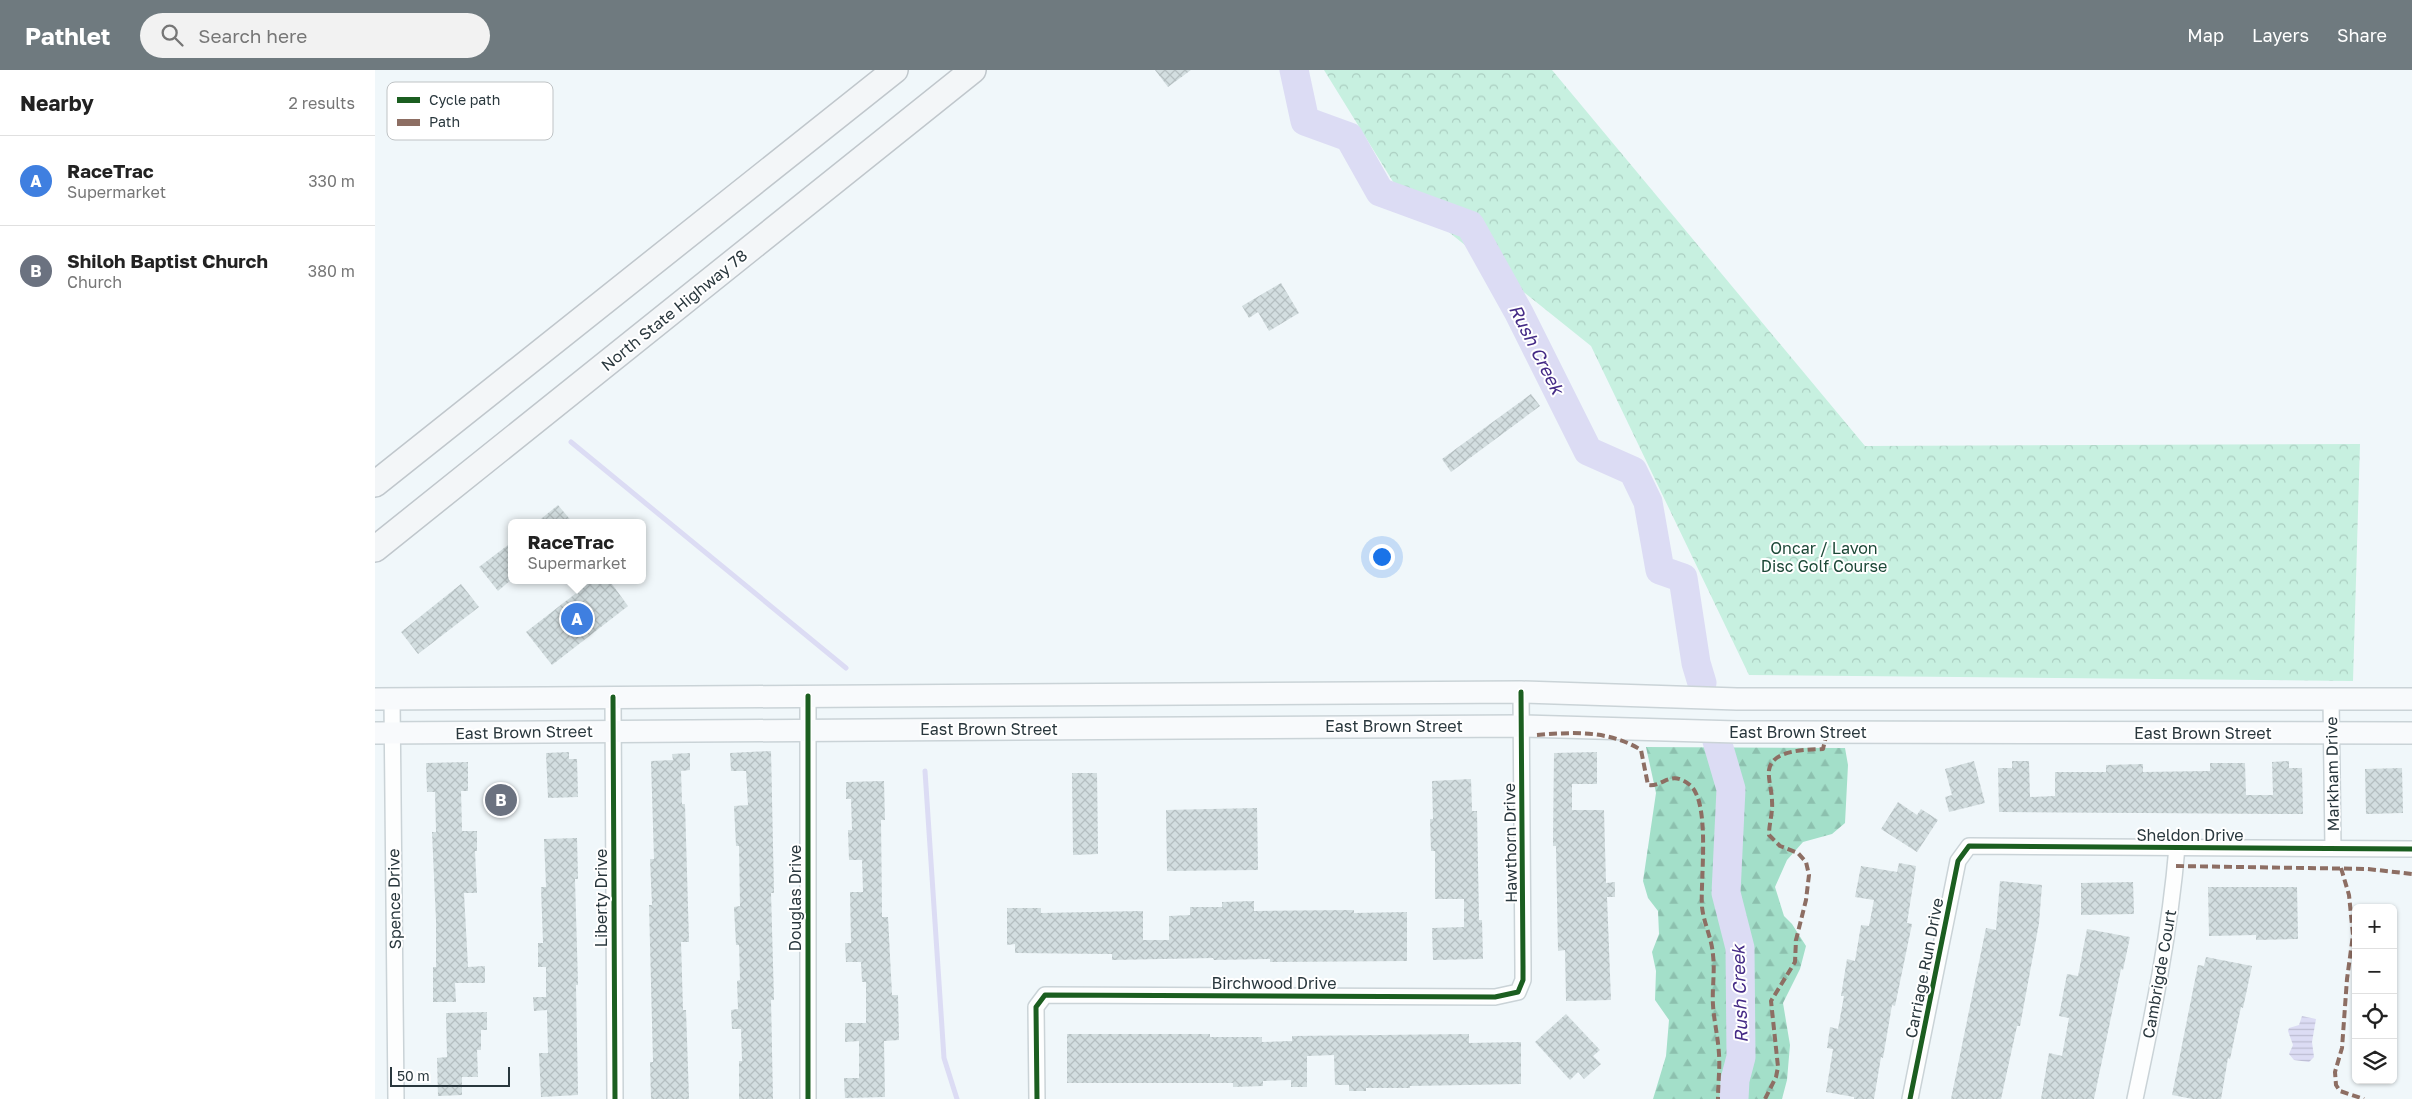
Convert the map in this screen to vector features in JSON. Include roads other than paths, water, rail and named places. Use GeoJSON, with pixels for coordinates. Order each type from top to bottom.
{"type":"FeatureCollection","features":[{"type":"Feature","properties":{"kind":"main road"},"geometry":{"type":"LineString","coordinates":[[375,484],[895,70]]}},
{"type":"Feature","properties":{"kind":"main road","name":"North State Highway 78"},"geometry":{"type":"LineString","coordinates":[[375,550],[973,70]]}},
{"type":"Feature","properties":{"kind":"main road","name":"East Brown Street"},"geometry":{"type":"LineString","coordinates":[[384,699],[1521,692],[1737,699],[2412,699]]}},
{"type":"Feature","properties":{"kind":"main road"},"geometry":{"type":"LineString","coordinates":[[1280,693],[1280,727]]}},
{"type":"Feature","properties":{"kind":"main road","name":"East Brown Street"},"geometry":{"type":"LineString","coordinates":[[384,733],[1521,726],[1737,732],[2412,733]]}},
{"type":"Feature","properties":{"kind":"street","name":"Hawthorn Drive"},"geometry":{"type":"LineString","coordinates":[[1518,992],[1523,980],[1521,692]]}},
{"type":"Feature","properties":{"kind":"street","name":"Douglas Drive"},"geometry":{"type":"LineString","coordinates":[[807,1099],[808,696]]}},
{"type":"Feature","properties":{"kind":"street","name":"Liberty Drive"},"geometry":{"type":"LineString","coordinates":[[613,697],[615,1099]]}},
{"type":"Feature","properties":{"kind":"street","name":"Spence Drive"},"geometry":{"type":"LineString","coordinates":[[384,699],[396,1099]]}},
{"type":"Feature","properties":{"kind":"street","name":"Markham Drive"},"geometry":{"type":"LineString","coordinates":[[2331,699],[2333,848]]}},
{"type":"Feature","properties":{"kind":"street","name":"Sheldon Drive"},"geometry":{"type":"LineString","coordinates":[[1969,846],[2412,849]]}},
{"type":"Feature","properties":{"kind":"street","name":"Carriage Run Drive"},"geometry":{"type":"LineString","coordinates":[[1910,1099],[1958,862],[1969,846]]}},
{"type":"Feature","properties":{"kind":"street","name":"Cambrigde Court"},"geometry":{"type":"LineString","coordinates":[[2135,1099],[2157,998],[2173,899],[2177,847]]}},
{"type":"Feature","properties":{"kind":"street","name":"Birchwood Drive"},"geometry":{"type":"LineString","coordinates":[[1037,1099],[1036,1007],[1045,996],[1477,997],[1504,996],[1518,992]]}},
{"type":"Feature","properties":{"kind":"water"},"geometry":{"type":"Polygon","coordinates":[[[2302,1016],[2316,1019],[2312,1042],[2314,1057],[2309,1062],[2294,1060],[2289,1054],[2293,1045],[2288,1031],[2289,1028],[2299,1025],[2302,1016]]]}},
{"type":"Feature","properties":{"kind":"waterway","name":"Rush Creek"},"geometry":{"type":"LineString","coordinates":[[1294,70],[1305,121],[1349,137],[1380,192],[1470,225],[1519,313],[1588,451],[1633,471],[1648,502],[1660,570],[1683,578],[1696,663],[1702,683]]}},
{"type":"Feature","properties":{"kind":"waterway"},"geometry":{"type":"LineString","coordinates":[[571,442],[846,668]]}},
{"type":"Feature","properties":{"kind":"waterway","name":"Rush Creek"},"geometry":{"type":"LineString","coordinates":[[1717,741],[1731,789],[1726,893],[1740,948],[1741,1057],[1735,1080],[1734,1099]]}},
{"type":"Feature","properties":{"kind":"waterway"},"geometry":{"type":"LineString","coordinates":[[925,771],[944,1058],[957,1099]]}},
{"type":"Feature","properties":{"kind":"place","name":"RaceTrac"},"geometry":{"type":"Point","coordinates":[577,619]}},
{"type":"Feature","properties":{"kind":"place","name":"Shiloh Baptist Church"},"geometry":{"type":"Point","coordinates":[501,800]}},
{"type":"Feature","properties":{"kind":"park label","name":"Oncar / Lavon Disc Golf Course"},"geometry":{"type":"Point","coordinates":[1824,557]}}]}
